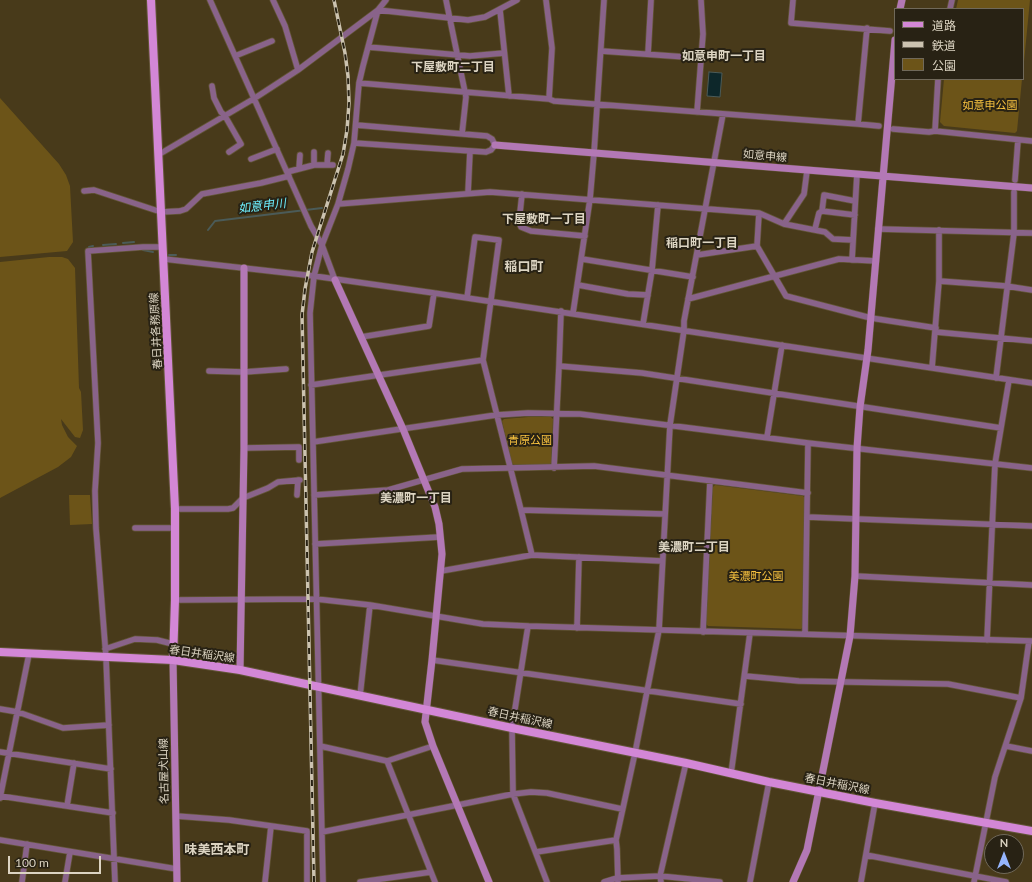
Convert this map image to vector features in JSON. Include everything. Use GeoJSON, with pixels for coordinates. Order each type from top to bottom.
{"type":"FeatureCollection","features":[{"type":"Feature","properties":{"kind":"main road","name":"春日井各務原線"},"geometry":{"type":"LineString","coordinates":[[151,0],[175,509],[175,600],[173,660]]}},
{"type":"Feature","properties":{"kind":"main road","name":"春日井稲沢線"},"geometry":{"type":"LineString","coordinates":[[0,652],[29,654],[105,653],[173,660],[240,670],[818,792],[1032,831]]}},
{"type":"Feature","properties":{"kind":"street"},"geometry":{"type":"LineString","coordinates":[[210,0],[304,210],[322,246],[335,280],[403,429],[435,507],[439,524],[442,554],[432,660],[424,722],[489,882]]}},
{"type":"Feature","properties":{"kind":"street"},"geometry":{"type":"LineString","coordinates":[[274,0],[285,26],[298,70]]}},
{"type":"Feature","properties":{"kind":"street"},"geometry":{"type":"LineString","coordinates":[[158,155],[255,98],[298,70],[378,10],[386,0]]}},
{"type":"Feature","properties":{"kind":"street"},"geometry":{"type":"LineString","coordinates":[[446,0],[466,97],[462,134]]}},
{"type":"Feature","properties":{"kind":"street"},"geometry":{"type":"LineString","coordinates":[[378,10],[468,20],[485,17],[517,0]]}},
{"type":"Feature","properties":{"kind":"street"},"geometry":{"type":"LineString","coordinates":[[546,0],[552,48],[549,99]]}},
{"type":"Feature","properties":{"kind":"street"},"geometry":{"type":"LineString","coordinates":[[573,313],[590,199],[598,104],[604,0]]}},
{"type":"Feature","properties":{"kind":"street"},"geometry":{"type":"LineString","coordinates":[[648,54],[651,0]]}},
{"type":"Feature","properties":{"kind":"street"},"geometry":{"type":"LineString","coordinates":[[697,112],[703,34],[701,0]]}},
{"type":"Feature","properties":{"kind":"street"},"geometry":{"type":"LineString","coordinates":[[793,0],[791,23],[868,28],[890,31]]}},
{"type":"Feature","properties":{"kind":"street"},"geometry":{"type":"LineString","coordinates":[[323,882],[310,314],[314,276],[322,246],[338,204],[354,143],[359,83],[378,10]]}},
{"type":"Feature","properties":{"kind":"street"},"geometry":{"type":"LineString","coordinates":[[500,10],[509,96]]}},
{"type":"Feature","properties":{"kind":"street"},"geometry":{"type":"LineString","coordinates":[[858,124],[868,28]]}},
{"type":"Feature","properties":{"kind":"street"},"geometry":{"type":"LineString","coordinates":[[235,56],[272,41]]}},
{"type":"Feature","properties":{"kind":"street"},"geometry":{"type":"LineString","coordinates":[[368,47],[458,56],[504,53]]}},
{"type":"Feature","properties":{"kind":"street"},"geometry":{"type":"LineString","coordinates":[[601,51],[700,58]]}},
{"type":"Feature","properties":{"kind":"street"},"geometry":{"type":"LineString","coordinates":[[793,882],[797,877],[807,850],[850,636],[855,576],[857,448],[860,407],[871,318],[894,51]]}},
{"type":"Feature","properties":{"kind":"street"},"geometry":{"type":"LineString","coordinates":[[935,131],[938,80]]}},
{"type":"Feature","properties":{"kind":"street"},"geometry":{"type":"LineString","coordinates":[[359,83],[549,99],[554,101],[879,126]]}},
{"type":"Feature","properties":{"kind":"street"},"geometry":{"type":"LineString","coordinates":[[212,86],[214,98],[241,144],[229,152]]}},
{"type":"Feature","properties":{"kind":"street"},"geometry":{"type":"LineString","coordinates":[[617,880],[616,840],[648,691],[659,630],[670,425],[684,330],[684,321],[723,114]]}},
{"type":"Feature","properties":{"kind":"street"},"geometry":{"type":"LineString","coordinates":[[354,143],[486,152],[491,150],[495,145],[492,139],[487,136],[356,125]]}},
{"type":"Feature","properties":{"kind":"street"},"geometry":{"type":"LineString","coordinates":[[893,129],[929,132],[935,131],[1032,141]]}},
{"type":"Feature","properties":{"kind":"street"},"geometry":{"type":"LineString","coordinates":[[1015,180],[1018,140]]}},
{"type":"Feature","properties":{"kind":"street","name":"如意申線"},"geometry":{"type":"LineString","coordinates":[[495,145],[1032,188]]}},
{"type":"Feature","properties":{"kind":"street"},"geometry":{"type":"LineString","coordinates":[[251,159],[277,149]]}},
{"type":"Feature","properties":{"kind":"street"},"geometry":{"type":"LineString","coordinates":[[468,193],[470,151]]}},
{"type":"Feature","properties":{"kind":"street"},"geometry":{"type":"LineString","coordinates":[[314,152],[314,165]]}},
{"type":"Feature","properties":{"kind":"street"},"geometry":{"type":"LineString","coordinates":[[84,191],[94,190],[161,212],[180,211],[186,209],[202,194],[261,183],[314,165],[330,165],[328,153]]}},
{"type":"Feature","properties":{"kind":"street"},"geometry":{"type":"LineString","coordinates":[[299,169],[300,155]]}},
{"type":"Feature","properties":{"kind":"street"},"geometry":{"type":"LineString","coordinates":[[784,224],[804,194],[807,170]]}},
{"type":"Feature","properties":{"kind":"street"},"geometry":{"type":"LineString","coordinates":[[852,260],[857,174]]}},
{"type":"Feature","properties":{"kind":"street"},"geometry":{"type":"LineString","coordinates":[[338,204],[468,193],[490,192],[522,194],[759,213],[784,224],[825,232],[833,239],[853,240]]}},
{"type":"Feature","properties":{"kind":"street"},"geometry":{"type":"LineString","coordinates":[[996,378],[1006,286],[1014,233],[1014,192]]}},
{"type":"Feature","properties":{"kind":"street"},"geometry":{"type":"LineString","coordinates":[[522,194],[519,222],[521,227],[531,230],[585,236]]}},
{"type":"Feature","properties":{"kind":"street"},"geometry":{"type":"LineString","coordinates":[[815,229],[819,213],[822,210],[824,195],[855,201]]}},
{"type":"Feature","properties":{"kind":"street"},"geometry":{"type":"LineString","coordinates":[[643,324],[652,270],[658,205]]}},
{"type":"Feature","properties":{"kind":"street"},"geometry":{"type":"LineString","coordinates":[[822,210],[854,215]]}},
{"type":"Feature","properties":{"kind":"street"},"geometry":{"type":"LineString","coordinates":[[759,213],[757,246],[786,296],[871,318],[936,330],[1032,341]]}},
{"type":"Feature","properties":{"kind":"street"},"geometry":{"type":"LineString","coordinates":[[878,229],[1032,233]]}},
{"type":"Feature","properties":{"kind":"street"},"geometry":{"type":"LineString","coordinates":[[932,368],[939,281],[939,230]]}},
{"type":"Feature","properties":{"kind":"street"},"geometry":{"type":"LineString","coordinates":[[467,298],[475,237],[499,240],[483,360],[532,555]]}},
{"type":"Feature","properties":{"kind":"street"},"geometry":{"type":"LineString","coordinates":[[115,882],[109,725],[96,528],[95,491],[98,443],[88,251],[143,246],[163,248]]}},
{"type":"Feature","properties":{"kind":"street"},"geometry":{"type":"LineString","coordinates":[[697,255],[757,246]]}},
{"type":"Feature","properties":{"kind":"street"},"geometry":{"type":"LineString","coordinates":[[164,259],[314,276],[491,301],[1032,383]]}},
{"type":"Feature","properties":{"kind":"street"},"geometry":{"type":"LineString","coordinates":[[582,259],[648,271],[652,270],[693,277]]}},
{"type":"Feature","properties":{"kind":"street"},"geometry":{"type":"LineString","coordinates":[[688,299],[839,259],[876,261]]}},
{"type":"Feature","properties":{"kind":"street"},"geometry":{"type":"LineString","coordinates":[[240,670],[244,448],[244,268]]}},
{"type":"Feature","properties":{"kind":"street"},"geometry":{"type":"LineString","coordinates":[[939,281],[1006,286],[1032,290]]}},
{"type":"Feature","properties":{"kind":"street"},"geometry":{"type":"LineString","coordinates":[[578,285],[628,294],[648,295]]}},
{"type":"Feature","properties":{"kind":"street"},"geometry":{"type":"LineString","coordinates":[[361,336],[429,326],[434,293]]}},
{"type":"Feature","properties":{"kind":"street"},"geometry":{"type":"LineString","coordinates":[[554,468],[560,311]]}},
{"type":"Feature","properties":{"kind":"street"},"geometry":{"type":"LineString","coordinates":[[767,437],[782,345]]}},
{"type":"Feature","properties":{"kind":"street"},"geometry":{"type":"LineString","coordinates":[[311,385],[483,360]]}},
{"type":"Feature","properties":{"kind":"street"},"geometry":{"type":"LineString","coordinates":[[559,366],[642,373],[1001,428]]}},
{"type":"Feature","properties":{"kind":"street"},"geometry":{"type":"LineString","coordinates":[[209,371],[244,372],[286,369]]}},
{"type":"Feature","properties":{"kind":"street"},"geometry":{"type":"LineString","coordinates":[[987,640],[995,464],[1009,380]]}},
{"type":"Feature","properties":{"kind":"street"},"geometry":{"type":"LineString","coordinates":[[313,442],[496,415],[556,413],[580,414],[808,443],[1032,468]]}},
{"type":"Feature","properties":{"kind":"street"},"geometry":{"type":"LineString","coordinates":[[805,634],[808,443]]}},
{"type":"Feature","properties":{"kind":"street"},"geometry":{"type":"LineString","coordinates":[[244,448],[299,447],[298,460]]}},
{"type":"Feature","properties":{"kind":"street"},"geometry":{"type":"LineString","coordinates":[[314,494],[388,490],[462,469],[594,466],[808,493]]}},
{"type":"Feature","properties":{"kind":"street"},"geometry":{"type":"LineString","coordinates":[[175,509],[228,510],[233,508],[243,498],[268,488],[278,482],[299,480],[297,494]]}},
{"type":"Feature","properties":{"kind":"street"},"geometry":{"type":"LineString","coordinates":[[703,632],[710,481]]}},
{"type":"Feature","properties":{"kind":"street"},"geometry":{"type":"LineString","coordinates":[[521,510],[665,514]]}},
{"type":"Feature","properties":{"kind":"street"},"geometry":{"type":"LineString","coordinates":[[808,517],[1032,526]]}},
{"type":"Feature","properties":{"kind":"street"},"geometry":{"type":"LineString","coordinates":[[135,528],[175,528]]}},
{"type":"Feature","properties":{"kind":"street"},"geometry":{"type":"LineString","coordinates":[[315,544],[440,537]]}},
{"type":"Feature","properties":{"kind":"street"},"geometry":{"type":"LineString","coordinates":[[441,571],[532,555],[662,561]]}},
{"type":"Feature","properties":{"kind":"street"},"geometry":{"type":"LineString","coordinates":[[577,628],[579,557]]}},
{"type":"Feature","properties":{"kind":"street"},"geometry":{"type":"LineString","coordinates":[[855,576],[1032,585]]}},
{"type":"Feature","properties":{"kind":"street"},"geometry":{"type":"LineString","coordinates":[[175,600],[316,599],[370,605],[483,624],[1030,641],[1021,698],[995,777],[975,879]]}},
{"type":"Feature","properties":{"kind":"street"},"geometry":{"type":"LineString","coordinates":[[360,696],[370,605]]}},
{"type":"Feature","properties":{"kind":"street"},"geometry":{"type":"LineString","coordinates":[[528,626],[512,728],[513,794],[548,882]]}},
{"type":"Feature","properties":{"kind":"street"},"geometry":{"type":"LineString","coordinates":[[731,774],[750,633]]}},
{"type":"Feature","properties":{"kind":"street"},"geometry":{"type":"LineString","coordinates":[[105,653],[135,639],[157,640],[173,644]]}},
{"type":"Feature","properties":{"kind":"street"},"geometry":{"type":"LineString","coordinates":[[29,654],[0,796],[113,813]]}},
{"type":"Feature","properties":{"kind":"street","name":"名古屋犬山線"},"geometry":{"type":"LineString","coordinates":[[173,660],[177,882]]}},
{"type":"Feature","properties":{"kind":"street"},"geometry":{"type":"LineString","coordinates":[[432,660],[741,704]]}},
{"type":"Feature","properties":{"kind":"street"},"geometry":{"type":"LineString","coordinates":[[745,676],[799,681],[948,684],[1021,698]]}},
{"type":"Feature","properties":{"kind":"street"},"geometry":{"type":"LineString","coordinates":[[0,709],[18,712],[63,728],[109,725]]}},
{"type":"Feature","properties":{"kind":"street"},"geometry":{"type":"LineString","coordinates":[[320,746],[387,761],[433,746]]}},
{"type":"Feature","properties":{"kind":"street"},"geometry":{"type":"LineString","coordinates":[[1006,746],[1032,751]]}},
{"type":"Feature","properties":{"kind":"street"},"geometry":{"type":"LineString","coordinates":[[0,752],[111,769]]}},
{"type":"Feature","properties":{"kind":"street"},"geometry":{"type":"LineString","coordinates":[[387,761],[435,882]]}},
{"type":"Feature","properties":{"kind":"street"},"geometry":{"type":"LineString","coordinates":[[67,806],[74,763]]}},
{"type":"Feature","properties":{"kind":"street"},"geometry":{"type":"LineString","coordinates":[[661,879],[686,763]]}},
{"type":"Feature","properties":{"kind":"street"},"geometry":{"type":"LineString","coordinates":[[750,882],[769,782]]}},
{"type":"Feature","properties":{"kind":"street"},"geometry":{"type":"LineString","coordinates":[[322,832],[513,794],[531,792],[547,793],[622,809]]}},
{"type":"Feature","properties":{"kind":"street"},"geometry":{"type":"LineString","coordinates":[[861,882],[876,803]]}},
{"type":"Feature","properties":{"kind":"street"},"geometry":{"type":"LineString","coordinates":[[176,816],[229,820],[307,831],[307,882]]}},
{"type":"Feature","properties":{"kind":"street"},"geometry":{"type":"LineString","coordinates":[[265,882],[271,826]]}},
{"type":"Feature","properties":{"kind":"street"},"geometry":{"type":"LineString","coordinates":[[0,840],[177,869]]}},
{"type":"Feature","properties":{"kind":"street"},"geometry":{"type":"LineString","coordinates":[[536,852],[616,840]]}},
{"type":"Feature","properties":{"kind":"street"},"geometry":{"type":"LineString","coordinates":[[22,882],[27,844]]}},
{"type":"Feature","properties":{"kind":"street"},"geometry":{"type":"LineString","coordinates":[[65,882],[70,852]]}},
{"type":"Feature","properties":{"kind":"street"},"geometry":{"type":"LineString","coordinates":[[866,855],[975,879],[1006,882]]}},
{"type":"Feature","properties":{"kind":"street"},"geometry":{"type":"LineString","coordinates":[[360,882],[394,880],[431,872]]}},
{"type":"Feature","properties":{"kind":"street"},"geometry":{"type":"LineString","coordinates":[[604,882],[617,880],[661,879],[720,882]]}},
{"type":"Feature","properties":{"kind":"green space","name":"如意申公園"},"geometry":{"type":"Polygon","coordinates":[[[958,0],[1030,0],[1024,62],[1024,8],[956,8],[958,0]]]}},
{"type":"Feature","properties":{"kind":"green space","name":"如意申公園"},"geometry":{"type":"Polygon","coordinates":[[[944,80],[1022,80],[1017,131],[1015,133],[944,126],[940,122],[944,80]]]}},
{"type":"Feature","properties":{"kind":"green space"},"geometry":{"type":"Polygon","coordinates":[[[0,98],[59,164],[66,175],[70,186],[73,242],[67,251],[0,257],[0,98]]]}},
{"type":"Feature","properties":{"kind":"green space"},"geometry":{"type":"Polygon","coordinates":[[[62,257],[68,259],[75,268],[79,388],[81,392],[83,430],[80,438],[75,437],[61,419],[62,425],[68,437],[77,446],[71,457],[58,467],[0,498],[0,262],[62,257]]]}},
{"type":"Feature","properties":{"kind":"green space","name":"青原公園"},"geometry":{"type":"Polygon","coordinates":[[[551,417],[553,419],[551,463],[549,465],[512,464],[502,421],[504,419],[551,417]]]}},
{"type":"Feature","properties":{"kind":"green space","name":"美濃町公園"},"geometry":{"type":"Polygon","coordinates":[[[715,485],[803,496],[805,498],[803,627],[801,629],[708,626],[706,624],[713,487],[715,485]]]}},
{"type":"Feature","properties":{"kind":"green space"},"geometry":{"type":"Polygon","coordinates":[[[69,495],[90,495],[92,524],[70,525],[69,495]]]}},
{"type":"Feature","properties":{"kind":"water"},"geometry":{"type":"Polygon","coordinates":[[[709,72],[722,73],[720,97],[707,96],[709,72]]]}},
{"type":"Feature","properties":{"kind":"waterway","name":"如意申川"},"geometry":{"type":"LineString","coordinates":[[208,230],[215,221],[322,208]]}},
{"type":"Feature","properties":{"kind":"waterway","name":"如意申川"},"geometry":{"type":"LineString","coordinates":[[123,243],[134,242]]}},
{"type":"Feature","properties":{"kind":"waterway","name":"如意申川"},"geometry":{"type":"LineString","coordinates":[[103,245],[116,244]]}},
{"type":"Feature","properties":{"kind":"waterway","name":"如意申川"},"geometry":{"type":"LineString","coordinates":[[89,247],[93,246]]}},
{"type":"Feature","properties":{"kind":"waterway","name":"如意申川"},"geometry":{"type":"LineString","coordinates":[[143,250],[153,252]]}},
{"type":"Feature","properties":{"kind":"waterway","name":"如意申川"},"geometry":{"type":"LineString","coordinates":[[169,255],[176,255]]}},
{"type":"Feature","properties":{"kind":"railway"},"geometry":{"type":"LineString","coordinates":[[314,882],[302,315],[312,252],[343,154],[347,130],[349,103],[348,76],[345,53],[334,0]]}},
{"type":"Feature","properties":{"kind":"district","name":"如意申町一丁目"},"geometry":{"type":"Point","coordinates":[724,56]}},
{"type":"Feature","properties":{"kind":"district","name":"下屋敷町二丁目"},"geometry":{"type":"Point","coordinates":[453,67]}},
{"type":"Feature","properties":{"kind":"district","name":"下屋敷町一丁目"},"geometry":{"type":"Point","coordinates":[544,219]}},
{"type":"Feature","properties":{"kind":"district","name":"稲口町一丁目"},"geometry":{"type":"Point","coordinates":[702,243]}},
{"type":"Feature","properties":{"kind":"district","name":"稲口町"},"geometry":{"type":"Point","coordinates":[524,267]}},
{"type":"Feature","properties":{"kind":"district","name":"美濃町一丁目"},"geometry":{"type":"Point","coordinates":[416,498]}},
{"type":"Feature","properties":{"kind":"district","name":"美濃町二丁目"},"geometry":{"type":"Point","coordinates":[694,547]}},
{"type":"Feature","properties":{"kind":"district","name":"味美西本町"},"geometry":{"type":"Point","coordinates":[217,850]}}]}
